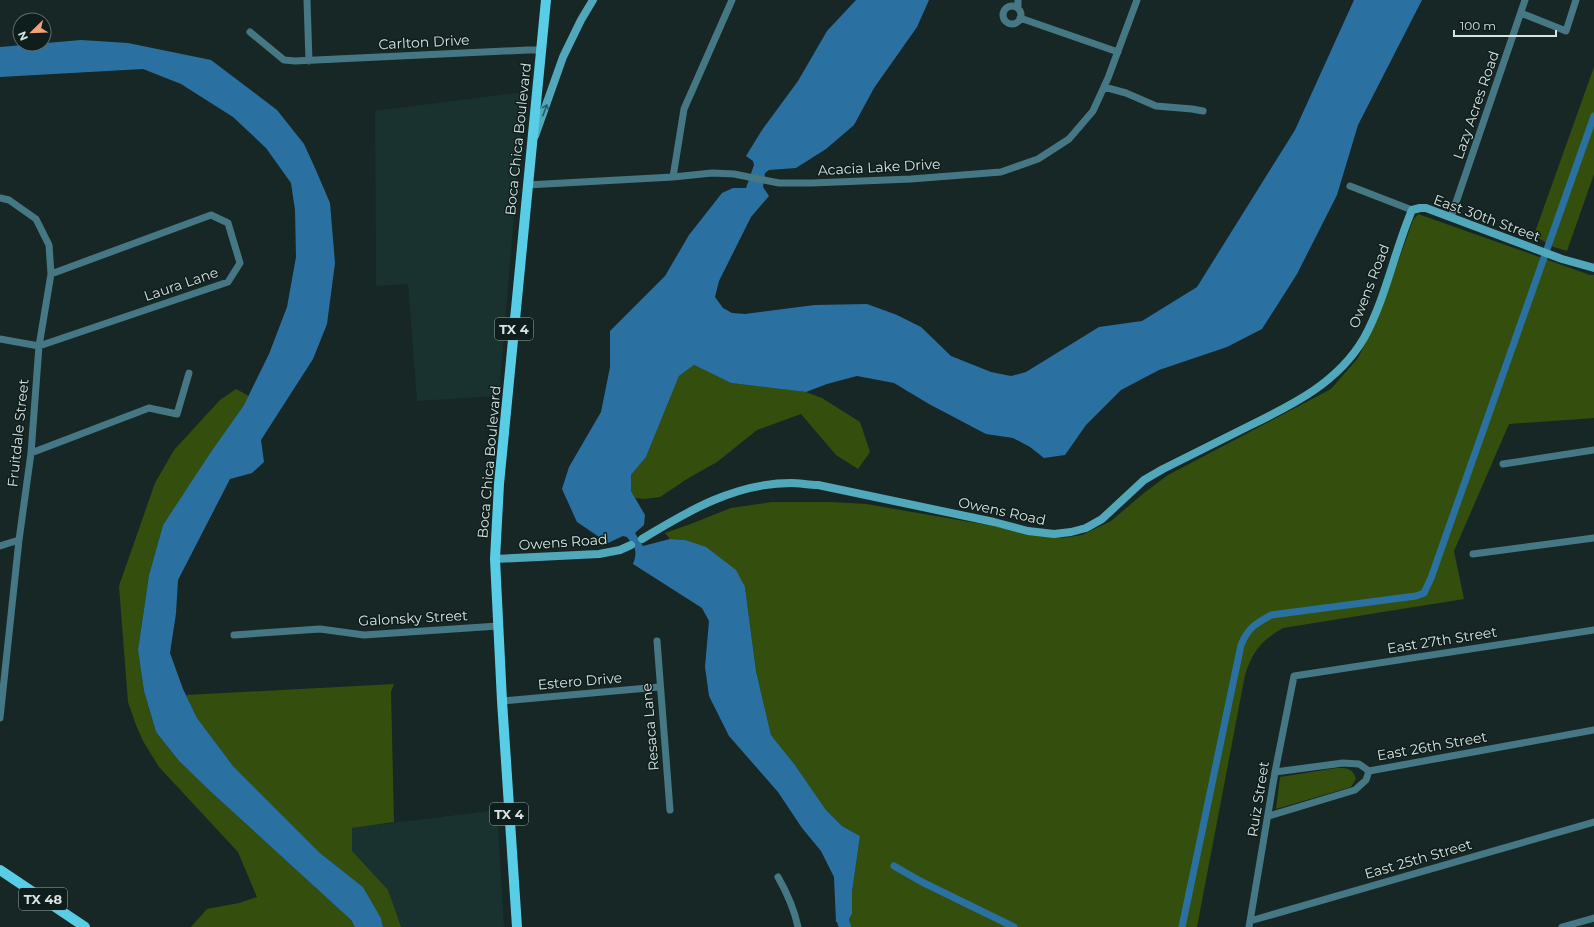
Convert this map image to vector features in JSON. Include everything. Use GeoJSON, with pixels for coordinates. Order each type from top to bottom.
{"type":"FeatureCollection","features":[{"type":"Feature","properties":{"kind":"main road","name":"Boca Chica Boulevard"},"geometry":{"type":"LineString","coordinates":[[517,927],[502,701],[495,559],[499,484],[546,0]]}},
{"type":"Feature","properties":{"kind":"main road","name":"TX 48"},"geometry":{"type":"LineString","coordinates":[[0,870],[85,927]]}},
{"type":"Feature","properties":{"kind":"street"},"geometry":{"type":"LineString","coordinates":[[307,0],[309,61]]}},
{"type":"Feature","properties":{"kind":"street"},"geometry":{"type":"LineString","coordinates":[[532,147],[563,57],[581,20],[593,0]]}},
{"type":"Feature","properties":{"kind":"street"},"geometry":{"type":"LineString","coordinates":[[673,177],[684,109],[732,0]]}},
{"type":"Feature","properties":{"kind":"street"},"geometry":{"type":"LineString","coordinates":[[1018,0],[1018,8],[1020,11],[1019,21],[1013,24],[1006,22],[1004,16],[1005,9],[1008,7],[1018,8]]}},
{"type":"Feature","properties":{"kind":"street","name":"Acacia Lake Drive"},"geometry":{"type":"LineString","coordinates":[[527,184],[673,177],[712,173],[734,174],[779,183],[812,183],[911,179],[1001,172],[1038,159],[1069,139],[1093,111],[1118,52],[1137,0]]}},
{"type":"Feature","properties":{"kind":"street","name":"Lazy Acres Road"},"geometry":{"type":"LineString","coordinates":[[1451,217],[1525,0]]}},
{"type":"Feature","properties":{"kind":"street"},"geometry":{"type":"LineString","coordinates":[[1521,14],[1566,31],[1576,0]]}},
{"type":"Feature","properties":{"kind":"street"},"geometry":{"type":"LineString","coordinates":[[1020,18],[1118,52]]}},
{"type":"Feature","properties":{"kind":"street","name":"Carlton Drive"},"geometry":{"type":"LineString","coordinates":[[250,32],[284,60],[295,61],[541,50]]}},
{"type":"Feature","properties":{"kind":"street"},"geometry":{"type":"LineString","coordinates":[[1104,87],[1126,93],[1156,106],[1203,111]]}},
{"type":"Feature","properties":{"kind":"street","name":"East 30th Street"},"geometry":{"type":"LineString","coordinates":[[1350,186],[1412,210],[1426,208],[1525,246],[1594,268]]}},
{"type":"Feature","properties":{"kind":"street","name":"Fruitdale Street"},"geometry":{"type":"LineString","coordinates":[[0,198],[9,200],[36,219],[49,245],[51,274],[39,346],[31,454],[18,540],[3,660],[0,718]]}},
{"type":"Feature","properties":{"kind":"street","name":"Owens Road"},"geometry":{"type":"LineString","coordinates":[[642,538],[700,505],[715,499],[745,488],[791,483],[818,486],[994,522],[1028,531],[1054,534],[1086,528],[1102,519],[1150,476],[1286,408],[1327,382],[1343,366],[1363,340],[1375,315],[1412,210]]}},
{"type":"Feature","properties":{"kind":"street","name":"Laura Lane"},"geometry":{"type":"LineString","coordinates":[[39,346],[228,282],[240,263],[228,223],[211,215],[51,274]]}},
{"type":"Feature","properties":{"kind":"street"},"geometry":{"type":"LineString","coordinates":[[0,339],[39,346]]}},
{"type":"Feature","properties":{"kind":"street"},"geometry":{"type":"LineString","coordinates":[[31,454],[149,408],[177,414],[189,373]]}},
{"type":"Feature","properties":{"kind":"street"},"geometry":{"type":"LineString","coordinates":[[1503,464],[1594,450]]}},
{"type":"Feature","properties":{"kind":"street"},"geometry":{"type":"LineString","coordinates":[[1473,554],[1594,538]]}},
{"type":"Feature","properties":{"kind":"street"},"geometry":{"type":"LineString","coordinates":[[0,546],[18,540]]}},
{"type":"Feature","properties":{"kind":"street","name":"Owens Road"},"geometry":{"type":"LineString","coordinates":[[495,559],[599,554],[620,550],[631,545]]}},
{"type":"Feature","properties":{"kind":"street","name":"Galonsky Street"},"geometry":{"type":"LineString","coordinates":[[234,635],[320,629],[364,635],[498,626]]}},
{"type":"Feature","properties":{"kind":"street","name":"East 27th Street"},"geometry":{"type":"LineString","coordinates":[[1294,676],[1594,630]]}},
{"type":"Feature","properties":{"kind":"street","name":"Resaca Lane"},"geometry":{"type":"LineString","coordinates":[[657,641],[670,810]]}},
{"type":"Feature","properties":{"kind":"street","name":"Ruiz Street"},"geometry":{"type":"LineString","coordinates":[[1249,924],[1269,816],[1275,772],[1294,676]]}},
{"type":"Feature","properties":{"kind":"street","name":"Estero Drive"},"geometry":{"type":"LineString","coordinates":[[502,701],[660,687]]}},
{"type":"Feature","properties":{"kind":"street","name":"East 26th Street"},"geometry":{"type":"LineString","coordinates":[[1275,772],[1343,763],[1359,764],[1369,771],[1594,730]]}},
{"type":"Feature","properties":{"kind":"street"},"geometry":{"type":"LineString","coordinates":[[1269,816],[1355,790],[1366,780],[1369,771]]}},
{"type":"Feature","properties":{"kind":"street","name":"East 25th Street"},"geometry":{"type":"LineString","coordinates":[[1249,924],[1594,822]]}},
{"type":"Feature","properties":{"kind":"street"},"geometry":{"type":"LineString","coordinates":[[778,877],[789,897],[795,912],[798,927]]}},
{"type":"Feature","properties":{"kind":"street"},"geometry":{"type":"LineString","coordinates":[[1562,927],[1578,925],[1594,918]]}},
{"type":"Feature","properties":{"kind":"shaded area"},"geometry":{"type":"Polygon","coordinates":[[[524,92],[499,396],[417,401],[408,284],[376,286],[375,111],[524,92]]]}},
{"type":"Feature","properties":{"kind":"shaded area"},"geometry":{"type":"Polygon","coordinates":[[[497,810],[504,927],[391,927],[347,860],[343,829],[497,810]]]}},
{"type":"Feature","properties":{"kind":"green space"},"geometry":{"type":"Polygon","coordinates":[[[1594,67],[1594,174],[1567,251],[1551,246],[1534,235],[1594,67]]]}},
{"type":"Feature","properties":{"kind":"green space"},"geometry":{"type":"Polygon","coordinates":[[[1418,214],[1590,275],[1594,275],[1594,418],[1509,424],[1454,551],[1464,599],[1283,628],[1263,642],[1251,659],[1245,675],[1197,927],[851,927],[848,921],[852,914],[852,892],[860,836],[842,826],[826,810],[795,765],[771,735],[756,671],[745,587],[685,540],[670,539],[665,533],[731,508],[772,502],[831,502],[866,504],[1063,538],[1082,535],[1111,521],[1168,475],[1331,389],[1358,358],[1378,318],[1413,220],[1418,214]]]}},
{"type":"Feature","properties":{"kind":"green space"},"geometry":{"type":"Polygon","coordinates":[[[694,365],[731,383],[806,392],[822,398],[860,422],[870,452],[858,469],[836,455],[801,414],[757,430],[717,462],[687,479],[660,497],[645,499],[635,498],[631,491],[631,475],[646,457],[679,376],[694,365]]]}},
{"type":"Feature","properties":{"kind":"green space"},"geometry":{"type":"Polygon","coordinates":[[[236,389],[249,396],[163,525],[149,575],[138,650],[144,691],[156,732],[179,761],[350,919],[355,927],[191,927],[207,909],[239,903],[257,897],[238,852],[159,767],[143,741],[128,702],[119,586],[155,483],[174,450],[220,400],[236,389]]]}},
{"type":"Feature","properties":{"kind":"green space"},"geometry":{"type":"Polygon","coordinates":[[[394,684],[391,692],[394,822],[352,828],[352,851],[388,890],[401,927],[383,927],[381,918],[363,887],[320,853],[233,766],[197,718],[186,695],[394,684]]]}},
{"type":"Feature","properties":{"kind":"green space"},"geometry":{"type":"Polygon","coordinates":[[[1337,768],[1349,769],[1355,775],[1356,779],[1351,787],[1276,809],[1280,777],[1337,768]]]}},
{"type":"Feature","properties":{"kind":"water"},"geometry":{"type":"Polygon","coordinates":[[[856,0],[929,0],[917,27],[874,88],[854,125],[826,149],[796,168],[769,170],[765,173],[763,187],[769,196],[751,217],[719,281],[715,297],[723,308],[732,313],[745,314],[815,305],[867,304],[897,315],[921,327],[951,356],[991,372],[1011,376],[1026,372],[1099,327],[1142,321],[1197,287],[1295,130],[1354,0],[1422,0],[1358,125],[1337,195],[1297,274],[1262,329],[1227,347],[1159,370],[1121,390],[1086,425],[1065,455],[1044,458],[1030,447],[1013,438],[986,434],[929,404],[894,383],[857,376],[827,384],[806,392],[731,383],[694,365],[679,376],[646,457],[631,475],[631,491],[645,515],[644,525],[635,533],[643,546],[670,539],[685,540],[706,547],[736,570],[745,587],[756,671],[771,735],[795,765],[826,810],[842,826],[860,836],[852,892],[852,914],[848,921],[836,922],[834,877],[821,851],[802,828],[778,792],[729,736],[709,696],[705,667],[709,621],[702,608],[633,564],[635,549],[627,537],[623,536],[608,543],[577,522],[562,489],[569,467],[601,412],[610,367],[610,331],[665,276],[689,235],[722,193],[733,188],[746,188],[754,165],[753,161],[746,156],[762,130],[798,81],[827,31],[856,0]]]}},
{"type":"Feature","properties":{"kind":"water"},"geometry":{"type":"Polygon","coordinates":[[[81,40],[128,43],[211,60],[277,110],[304,144],[330,203],[335,263],[327,324],[313,359],[261,440],[264,462],[252,473],[230,479],[178,580],[176,613],[170,653],[183,689],[197,718],[233,766],[320,853],[363,887],[381,918],[383,927],[355,927],[351,920],[179,761],[156,732],[144,691],[138,650],[149,575],[163,525],[244,405],[269,354],[287,307],[296,257],[295,210],[291,183],[266,148],[233,117],[181,84],[143,69],[0,77],[0,47],[12,46],[12,52],[52,52],[52,43],[81,40]]]}},
{"type":"Feature","properties":{"kind":"waterway"},"geometry":{"type":"LineString","coordinates":[[1182,927],[1241,645],[1246,634],[1249,630],[1271,615],[1416,596],[1424,593],[1431,578],[1594,116]]}},
{"type":"Feature","properties":{"kind":"waterway"},"geometry":{"type":"LineString","coordinates":[[894,866],[922,882],[1014,927]]}},
{"type":"Feature","properties":{"kind":"waterway"},"geometry":{"type":"LineString","coordinates":[[842,907],[845,927]]}}]}
